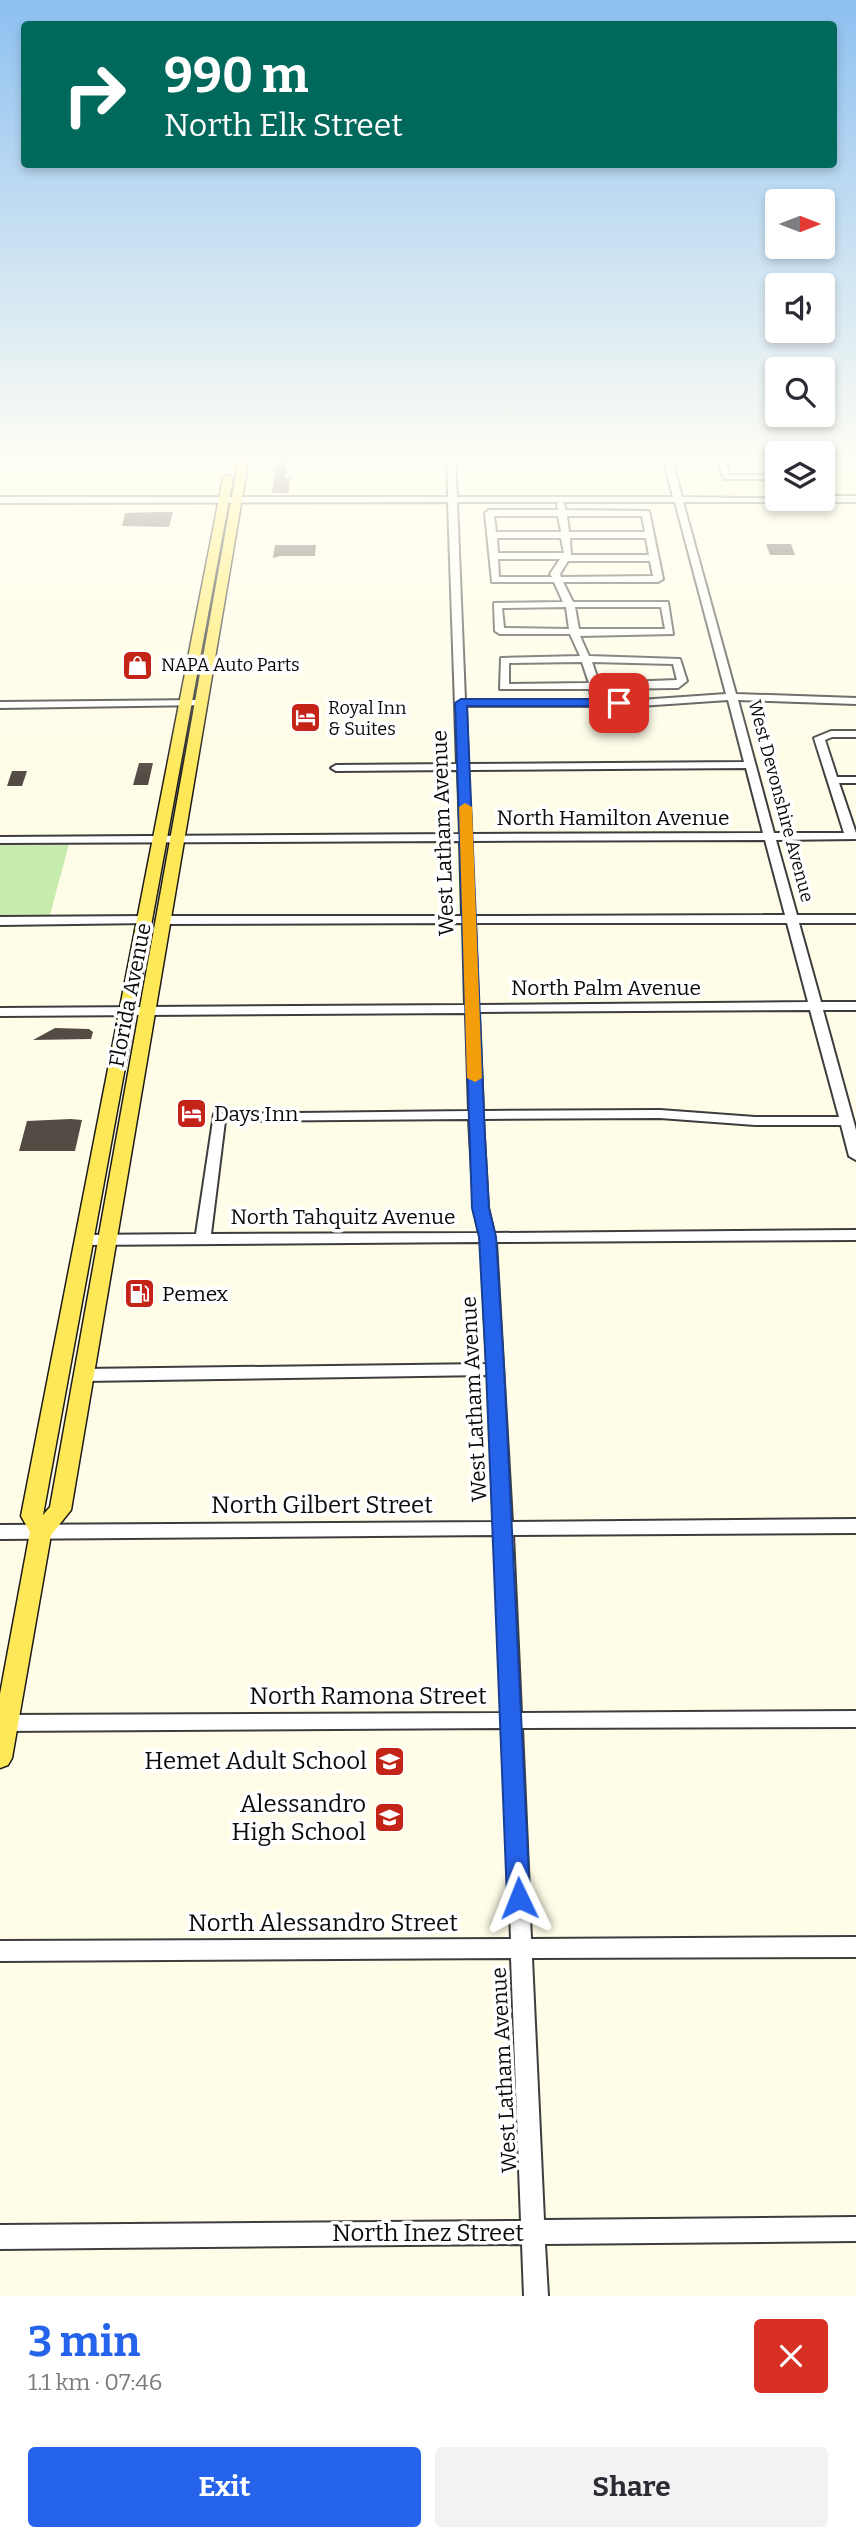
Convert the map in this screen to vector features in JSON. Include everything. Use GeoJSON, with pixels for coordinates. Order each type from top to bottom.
{"type":"FeatureCollection","features":[{"type":"Feature","properties":{"kind":"main road","name":"Florida Avenue"},"geometry":{"type":"LineString","coordinates":[[41,1532],[32,1516],[212,564]]}},
{"type":"Feature","properties":{"kind":"main road","name":"Florida Avenue"},"geometry":{"type":"LineString","coordinates":[[0,1758],[3,1723],[41,1532],[60,1510],[201,703],[222,564]]}},
{"type":"Feature","properties":{"kind":"main road"},"geometry":{"type":"LineString","coordinates":[[209,573],[212,587],[207,623],[208,626],[214,627]]}},
{"type":"Feature","properties":{"kind":"main road"},"geometry":{"type":"LineString","coordinates":[[72,1300],[79,1318],[71,1371],[83,1374]]}},
{"type":"Feature","properties":{"kind":"street","name":"West Latham Avenue"},"geometry":{"type":"LineString","coordinates":[[456,564],[476,1114],[481,1208],[488,1237],[504,1528],[536,2296]]}},
{"type":"Feature","properties":{"kind":"street"},"geometry":{"type":"LineString","coordinates":[[494,564],[495,580],[658,579],[655,564]]}},
{"type":"Feature","properties":{"kind":"street"},"geometry":{"type":"LineString","coordinates":[[561,564],[555,574],[569,604],[574,631],[592,672],[597,703]]}},
{"type":"Feature","properties":{"kind":"street","name":"West Devonshire Avenue"},"geometry":{"type":"LineString","coordinates":[[697,564],[856,1156]]}},
{"type":"Feature","properties":{"kind":"street"},"geometry":{"type":"LineString","coordinates":[[665,604],[670,632],[574,631],[500,631],[497,605],[665,604]]}},
{"type":"Feature","properties":{"kind":"street"},"geometry":{"type":"LineString","coordinates":[[504,660],[677,661],[682,681],[678,685],[594,686],[504,687],[504,660]]}},
{"type":"Feature","properties":{"kind":"street"},"geometry":{"type":"LineString","coordinates":[[461,703],[597,703],[733,697],[856,701]]}},
{"type":"Feature","properties":{"kind":"street"},"geometry":{"type":"LineString","coordinates":[[0,705],[201,703]]}},
{"type":"Feature","properties":{"kind":"street"},"geometry":{"type":"LineString","coordinates":[[854,836],[819,738],[831,734],[856,734]]}},
{"type":"Feature","properties":{"kind":"street"},"geometry":{"type":"LineString","coordinates":[[336,768],[751,765]]}},
{"type":"Feature","properties":{"kind":"street"},"geometry":{"type":"LineString","coordinates":[[833,780],[856,780]]}},
{"type":"Feature","properties":{"kind":"street","name":"North Hamilton Avenue"},"geometry":{"type":"LineString","coordinates":[[0,839],[854,836]]}},
{"type":"Feature","properties":{"kind":"street"},"geometry":{"type":"LineString","coordinates":[[162,920],[856,919]]}},
{"type":"Feature","properties":{"kind":"street"},"geometry":{"type":"LineString","coordinates":[[0,921],[145,920]]}},
{"type":"Feature","properties":{"kind":"street","name":"North Palm Avenue"},"geometry":{"type":"LineString","coordinates":[[0,1012],[856,1006]]}},
{"type":"Feature","properties":{"kind":"street"},"geometry":{"type":"LineString","coordinates":[[203,1239],[219,1117],[660,1114],[755,1121],[847,1121]]}},
{"type":"Feature","properties":{"kind":"street","name":"North Tahquitz Avenue"},"geometry":{"type":"LineString","coordinates":[[83,1240],[856,1235]]}},
{"type":"Feature","properties":{"kind":"street"},"geometry":{"type":"LineString","coordinates":[[83,1374],[495,1369]]}},
{"type":"Feature","properties":{"kind":"street","name":"North Gilbert Street"},"geometry":{"type":"LineString","coordinates":[[0,1532],[856,1526]]}},
{"type":"Feature","properties":{"kind":"street","name":"North Ramona Street"},"geometry":{"type":"LineString","coordinates":[[3,1723],[856,1719]]}},
{"type":"Feature","properties":{"kind":"street","name":"North Alessandro Street"},"geometry":{"type":"LineString","coordinates":[[0,1951],[856,1947]]}},
{"type":"Feature","properties":{"kind":"street","name":"North Inez Street"},"geometry":{"type":"LineString","coordinates":[[0,2237],[856,2230]]}},
{"type":"Feature","properties":{"kind":"green space"},"geometry":{"type":"Polygon","coordinates":[[[69,844],[50,915],[0,915],[0,845],[69,844]]]}},
{"type":"Feature","properties":{"kind":"building"},"geometry":{"type":"Polygon","coordinates":[[[139,763],[153,763],[148,785],[133,785],[139,763]]]}},
{"type":"Feature","properties":{"kind":"building"},"geometry":{"type":"Polygon","coordinates":[[[12,771],[27,771],[22,786],[7,786],[12,771]]]}},
{"type":"Feature","properties":{"kind":"building"},"geometry":{"type":"Polygon","coordinates":[[[55,1028],[89,1029],[93,1032],[91,1039],[33,1040],[55,1028]]]}},
{"type":"Feature","properties":{"kind":"building"},"geometry":{"type":"Polygon","coordinates":[[[82,1120],[75,1151],[19,1151],[27,1121],[82,1120]]]}},
{"type":"Feature","properties":{"kind":"slow traffic"},"geometry":{"type":"LineString","coordinates":[[465,807],[475,1078]]}},
{"type":"Feature","properties":{"kind":"place","name":"NAPA Auto Parts"},"geometry":{"type":"Point","coordinates":[138,665]}},
{"type":"Feature","properties":{"kind":"place","name":"Royal Inn & Suites"},"geometry":{"type":"Point","coordinates":[305,718]}},
{"type":"Feature","properties":{"kind":"place","name":"Days Inn"},"geometry":{"type":"Point","coordinates":[191,1114]}},
{"type":"Feature","properties":{"kind":"place","name":"Pemex"},"geometry":{"type":"Point","coordinates":[139,1294]}},
{"type":"Feature","properties":{"kind":"place","name":"Hemet Adult School"},"geometry":{"type":"Point","coordinates":[390,1761]}},
{"type":"Feature","properties":{"kind":"place","name":"Alessandro High School"},"geometry":{"type":"Point","coordinates":[389,1818]}},
{"type":"Feature","properties":{"kind":"route"},"geometry":{"type":"LineString","coordinates":[[519,1898],[504,1528],[488,1237],[481,1208],[477,1138],[461,703],[619,703]]}}]}
